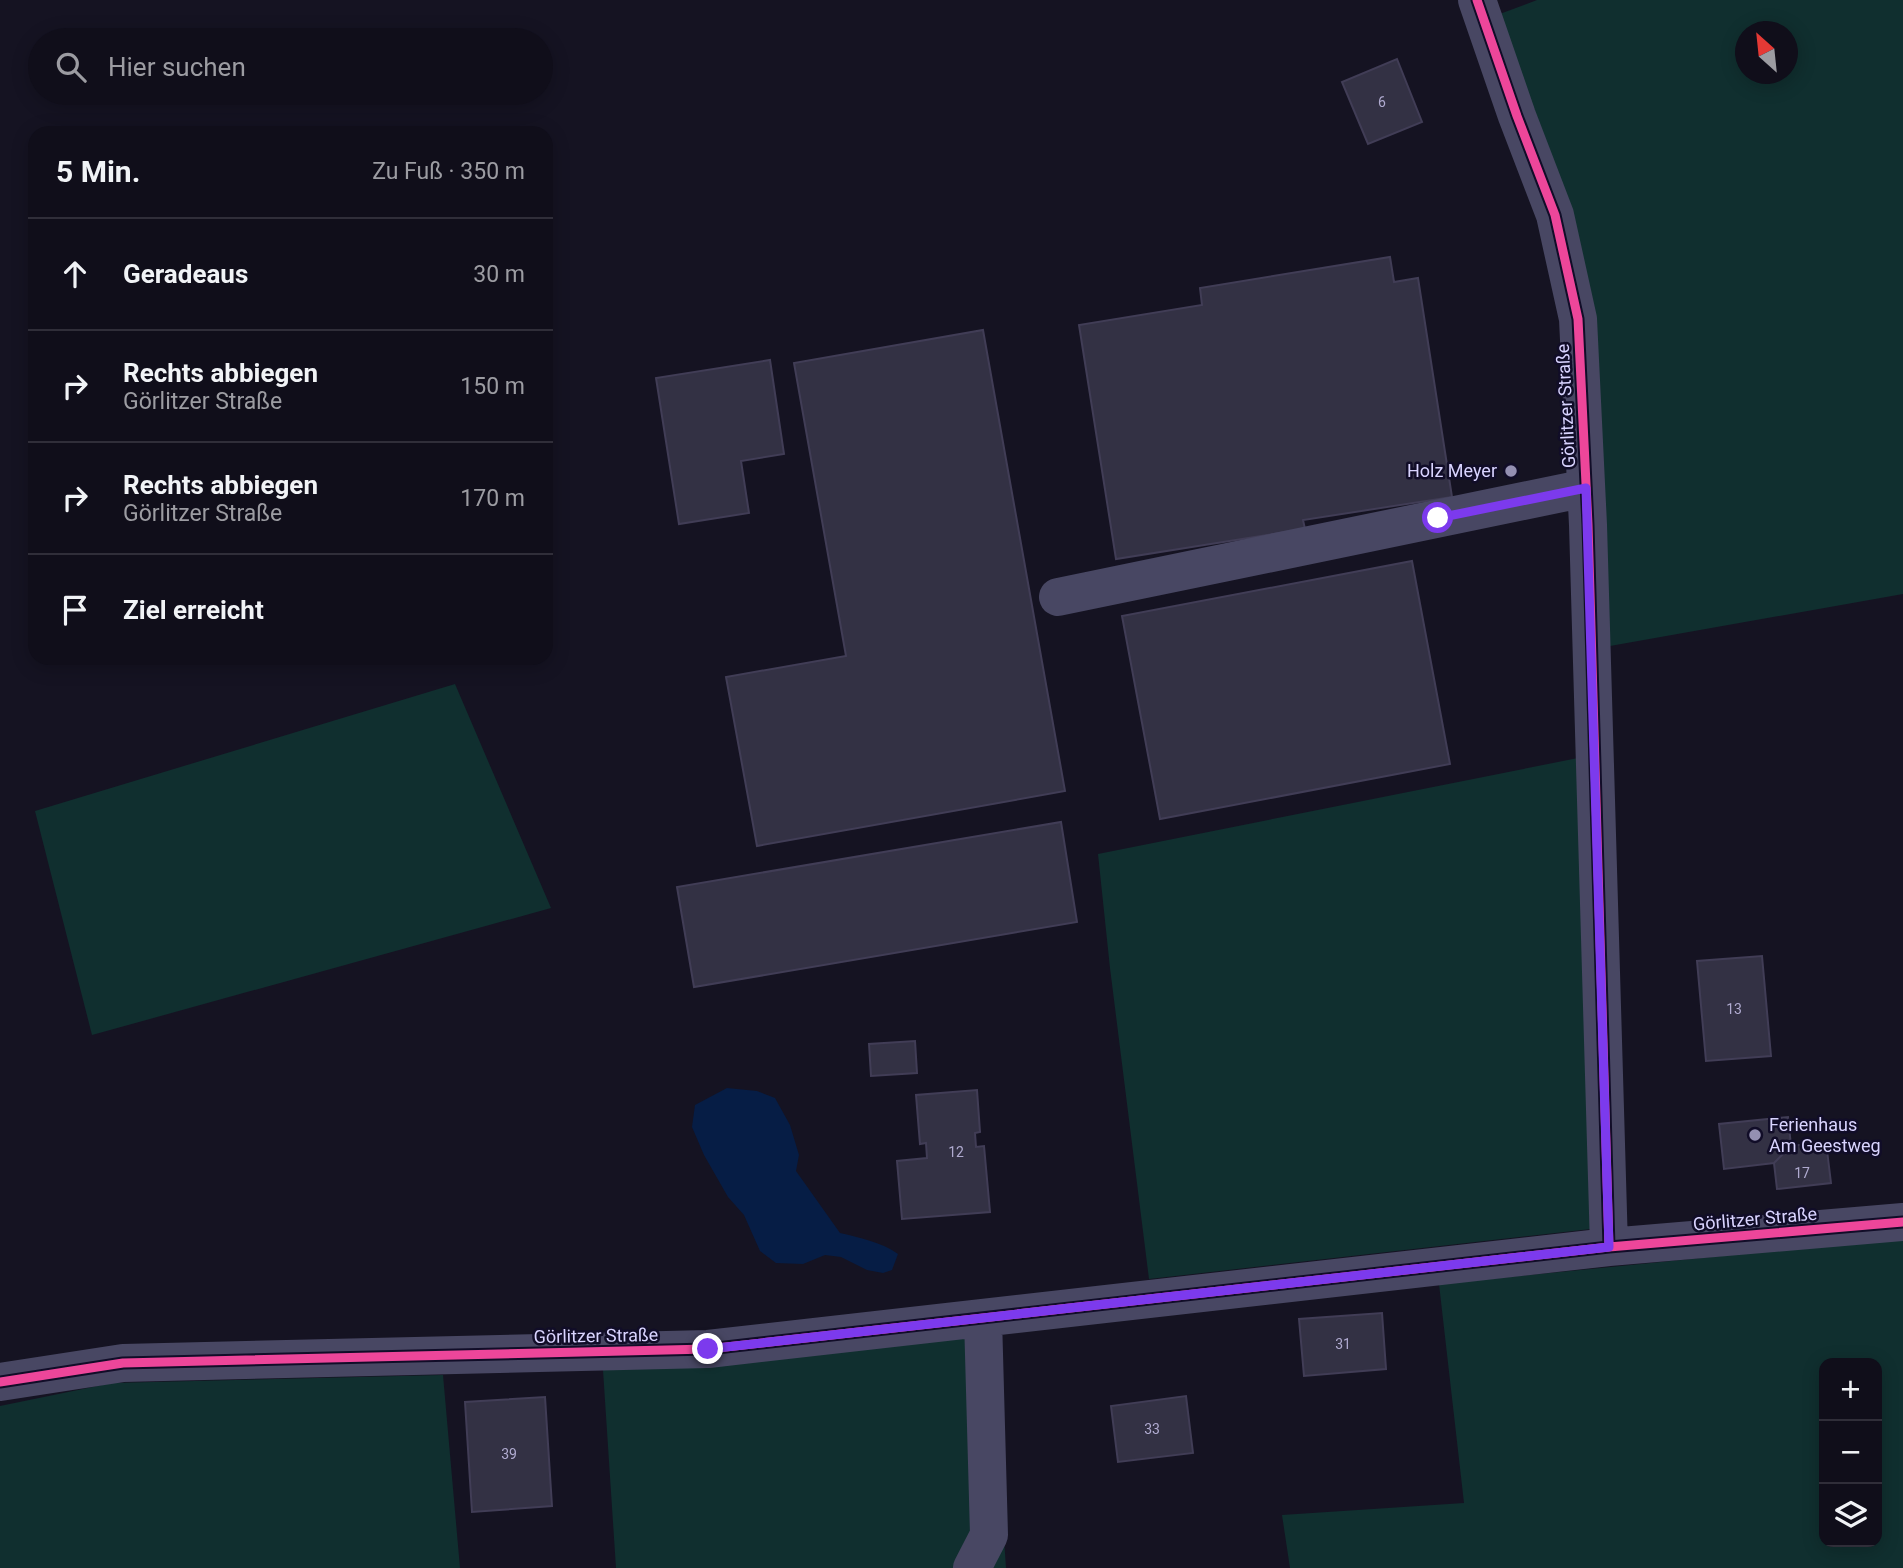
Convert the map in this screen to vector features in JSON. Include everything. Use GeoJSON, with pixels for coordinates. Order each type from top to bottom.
{"type":"FeatureCollection","features":[{"type":"Feature","properties":{"kind":"street","name":"Görlitzer Straße"},"geometry":{"type":"LineString","coordinates":[[1477,0],[1558,228],[1578,320],[1586,488],[1609,1247]]}},
{"type":"Feature","properties":{"kind":"street"},"geometry":{"type":"LineString","coordinates":[[1058,597],[1586,488]]}},
{"type":"Feature","properties":{"kind":"street","name":"Görlitzer Straße"},"geometry":{"type":"LineString","coordinates":[[0,1382],[123,1363],[708,1349],[1609,1247],[1903,1222]]}},
{"type":"Feature","properties":{"kind":"street"},"geometry":{"type":"LineString","coordinates":[[972,1568],[989,1535],[983,1318]]}},
{"type":"Feature","properties":{"kind":"green space"},"geometry":{"type":"Polygon","coordinates":[[[1537,0],[1903,0],[1903,594],[1610,646],[1593,312],[1497,15],[1537,0]]]}},
{"type":"Feature","properties":{"kind":"green space"},"geometry":{"type":"Polygon","coordinates":[[[455,684],[551,908],[92,1035],[35,811],[455,684]]]}},
{"type":"Feature","properties":{"kind":"green space"},"geometry":{"type":"Polygon","coordinates":[[[1583,757],[1591,1229],[1149,1279],[1098,854],[1583,757]]]}},
{"type":"Feature","properties":{"kind":"green space"},"geometry":{"type":"Polygon","coordinates":[[[1903,1238],[1903,1568],[1290,1568],[1282,1515],[1464,1503],[1439,1284],[1903,1238]]]}},
{"type":"Feature","properties":{"kind":"green space"},"geometry":{"type":"Polygon","coordinates":[[[990,1330],[1006,1568],[616,1568],[603,1370],[990,1330]]]}},
{"type":"Feature","properties":{"kind":"green space"},"geometry":{"type":"Polygon","coordinates":[[[443,1375],[460,1568],[0,1568],[0,1406],[112,1383],[443,1375]]]}},
{"type":"Feature","properties":{"kind":"water"},"geometry":{"type":"Polygon","coordinates":[[[727,1088],[757,1091],[775,1098],[790,1125],[799,1155],[796,1171],[840,1233],[878,1243],[898,1254],[892,1270],[883,1273],[867,1270],[841,1257],[825,1255],[803,1264],[776,1263],[760,1251],[744,1215],[728,1197],[704,1155],[692,1127],[695,1105],[727,1088]]]}},
{"type":"Feature","properties":{"kind":"building"},"geometry":{"type":"Polygon","coordinates":[[[1397,59],[1422,122],[1368,144],[1342,82],[1397,59]]]}},
{"type":"Feature","properties":{"kind":"building"},"geometry":{"type":"Polygon","coordinates":[[[1390,257],[1394,282],[1418,278],[1452,497],[1303,520],[1305,529],[1116,559],[1079,325],[1202,305],[1200,288],[1390,257]]]}},
{"type":"Feature","properties":{"kind":"building"},"geometry":{"type":"Polygon","coordinates":[[[983,330],[1065,791],[757,846],[726,677],[846,656],[794,363],[983,330]]]}},
{"type":"Feature","properties":{"kind":"building"},"geometry":{"type":"Polygon","coordinates":[[[770,360],[784,454],[741,461],[749,513],[679,524],[656,378],[770,360]]]}},
{"type":"Feature","properties":{"kind":"building"},"geometry":{"type":"Polygon","coordinates":[[[1412,561],[1450,764],[1160,819],[1122,616],[1412,561]]]}},
{"type":"Feature","properties":{"kind":"building"},"geometry":{"type":"Polygon","coordinates":[[[1061,822],[1077,922],[694,987],[677,887],[1061,822]]]}},
{"type":"Feature","properties":{"kind":"building"},"geometry":{"type":"Polygon","coordinates":[[[1762,956],[1771,1056],[1706,1061],[1697,961],[1762,956]]]}},
{"type":"Feature","properties":{"kind":"building"},"geometry":{"type":"Polygon","coordinates":[[[915,1041],[917,1073],[871,1076],[869,1044],[915,1041]]]}},
{"type":"Feature","properties":{"kind":"building"},"geometry":{"type":"Polygon","coordinates":[[[977,1090],[980,1132],[975,1133],[976,1147],[984,1146],[990,1212],[902,1219],[897,1161],[927,1158],[926,1143],[920,1144],[916,1095],[977,1090]]]}},
{"type":"Feature","properties":{"kind":"building","name":"Ferienhaus Am Geestweg"},"geometry":{"type":"Polygon","coordinates":[[[1788,1117],[1791,1146],[1774,1163],[1724,1169],[1719,1124],[1788,1117]]]}},
{"type":"Feature","properties":{"kind":"building"},"geometry":{"type":"Polygon","coordinates":[[[1826,1142],[1831,1183],[1777,1189],[1774,1163],[1791,1146],[1826,1142]]]}},
{"type":"Feature","properties":{"kind":"building"},"geometry":{"type":"Polygon","coordinates":[[[1382,1313],[1386,1369],[1304,1376],[1299,1319],[1382,1313]]]}},
{"type":"Feature","properties":{"kind":"building"},"geometry":{"type":"Polygon","coordinates":[[[1186,1396],[1193,1453],[1118,1462],[1111,1406],[1186,1396]]]}},
{"type":"Feature","properties":{"kind":"building"},"geometry":{"type":"Polygon","coordinates":[[[545,1397],[552,1506],[472,1512],[465,1402],[545,1397]]]}},
{"type":"Feature","properties":{"kind":"cycle path"},"geometry":{"type":"LineString","coordinates":[[1477,0],[1555,215],[1578,319],[1588,525],[1609,1247]]}},
{"type":"Feature","properties":{"kind":"cycle path"},"geometry":{"type":"LineString","coordinates":[[0,1382],[123,1363],[708,1349],[1609,1247],[1903,1222]]}},
{"type":"Feature","properties":{"kind":"place","name":"Holz Meyer"},"geometry":{"type":"Point","coordinates":[1511,471]}},
{"type":"Feature","properties":{"kind":"place","name":"Ferienhaus Am Geestweg"},"geometry":{"type":"Point","coordinates":[1755,1135]}},
{"type":"Feature","properties":{"kind":"route"},"geometry":{"type":"LineString","coordinates":[[708,1349],[1609,1247],[1586,488],[1438,518]]}}]}
